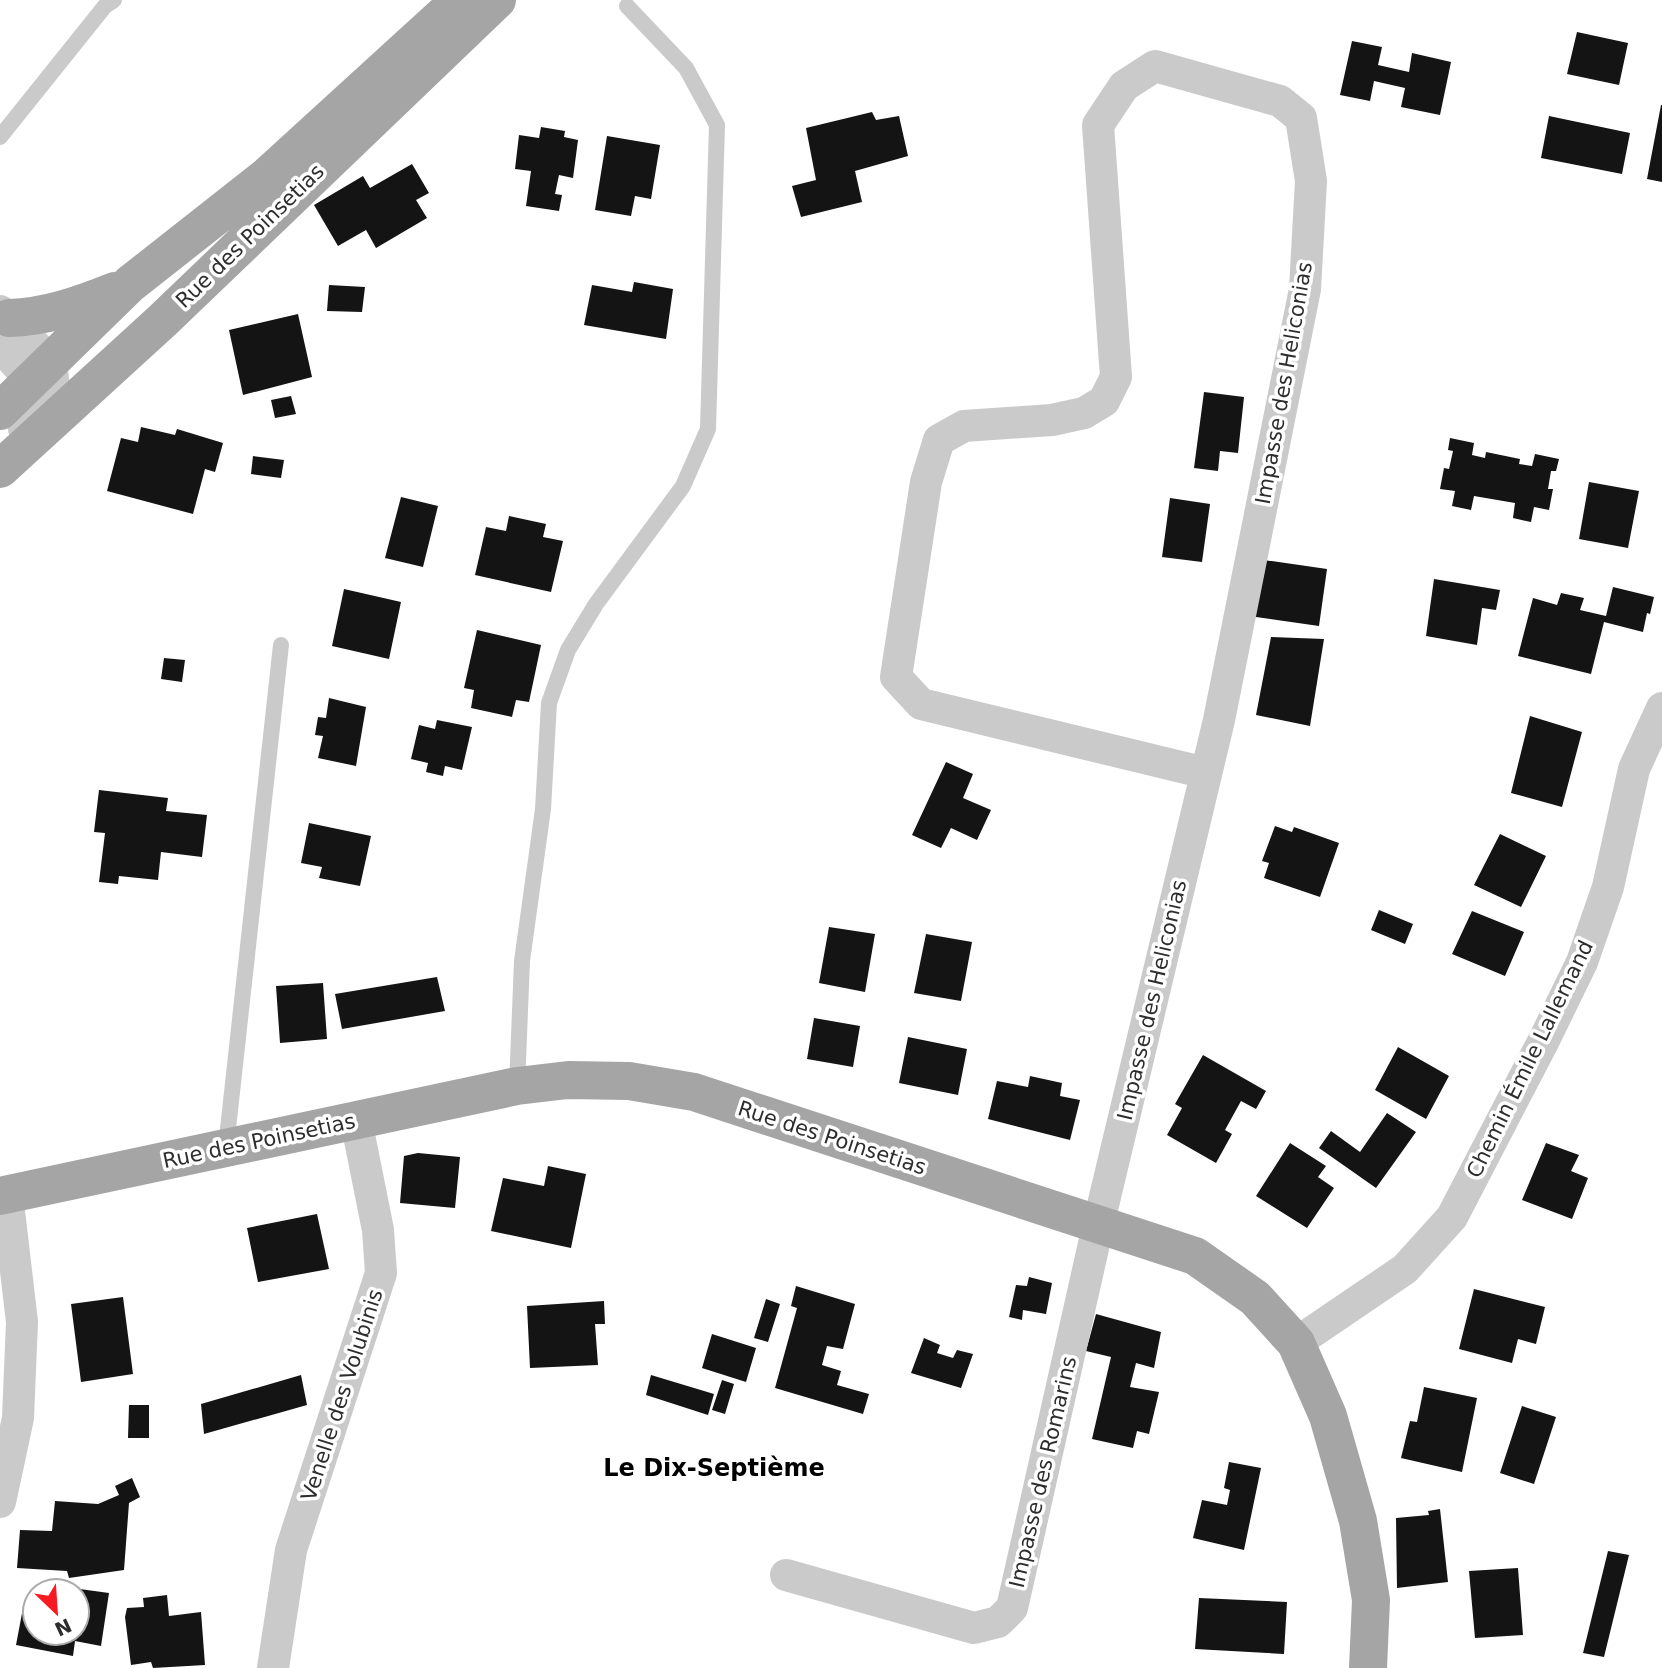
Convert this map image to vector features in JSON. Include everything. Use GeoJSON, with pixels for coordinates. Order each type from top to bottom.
{"type":"FeatureCollection","features":[{"type":"Feature","properties":{"kind":"main road","name":"Rue des Poinsetias"},"geometry":{"type":"LineString","coordinates":[[0,411],[46,377],[130,284],[266,177],[460,0]]}},
{"type":"Feature","properties":{"kind":"main road","name":"Rue des Poinsetias"},"geometry":{"type":"LineString","coordinates":[[0,469],[100,379],[497,0]]}},
{"type":"Feature","properties":{"kind":"main road"},"geometry":{"type":"LineString","coordinates":[[3,325],[85,303],[130,284]]}},
{"type":"Feature","properties":{"kind":"main road","name":"Rue des Poinsetias"},"geometry":{"type":"LineString","coordinates":[[4,1195],[517,1086],[568,1080],[629,1081],[694,1092],[1195,1256],[1255,1298],[1296,1343],[1328,1416],[1358,1521],[1371,1600],[1367,1668]]}},
{"type":"Feature","properties":{"kind":"street","name":"Impasse des Heliconias"},"geometry":{"type":"LineString","coordinates":[[1098,1226],[1219,720],[1305,289],[1311,181],[1301,117],[1280,101],[1155,66],[1124,86],[1098,125],[1116,377],[1104,401],[1084,413],[1052,420],[964,426],[939,440],[926,482],[896,677],[921,704],[1206,774]]}},
{"type":"Feature","properties":{"kind":"street"},"geometry":{"type":"LineString","coordinates":[[0,452],[41,412],[46,377],[3,325]]}},
{"type":"Feature","properties":{"kind":"street"},"geometry":{"type":"LineString","coordinates":[[46,377],[100,379]]}},
{"type":"Feature","properties":{"kind":"street","name":"Chemin Émile Lallemand"},"geometry":{"type":"LineString","coordinates":[[1296,1343],[1405,1269],[1452,1217],[1582,962],[1608,887],[1634,769],[1662,708]]}},
{"type":"Feature","properties":{"kind":"street","name":"Venelle des Volubinis"},"geometry":{"type":"LineString","coordinates":[[273,1668],[291,1549],[381,1273],[378,1230],[356,1120]]}},
{"type":"Feature","properties":{"kind":"street"},"geometry":{"type":"LineString","coordinates":[[0,1502],[18,1418],[22,1322],[4,1195]]}},
{"type":"Feature","properties":{"kind":"street","name":"Impasse des Romarins"},"geometry":{"type":"LineString","coordinates":[[786,1574],[974,1628],[998,1622],[1012,1608],[1098,1226]]}},
{"type":"Feature","properties":{"kind":"lane"},"geometry":{"type":"LineString","coordinates":[[0,136],[105,6],[114,0]]}},
{"type":"Feature","properties":{"kind":"lane"},"geometry":{"type":"LineString","coordinates":[[517,1086],[522,961],[543,810],[549,703],[568,650],[596,604],[683,486],[708,429],[717,125],[686,68],[627,6]]}},
{"type":"Feature","properties":{"kind":"lane"},"geometry":{"type":"LineString","coordinates":[[226,1149],[281,645]]}},
{"type":"Feature","properties":{"kind":"building"},"geometry":{"type":"Polygon","coordinates":[[[1577,32],[1628,43],[1619,85],[1567,74],[1577,32]]]}},
{"type":"Feature","properties":{"kind":"building"},"geometry":{"type":"Polygon","coordinates":[[[1352,41],[1382,47],[1378,65],[1409,72],[1412,53],[1451,62],[1440,115],[1401,107],[1405,88],[1374,81],[1370,101],[1340,95],[1352,41]]]}},
{"type":"Feature","properties":{"kind":"building"},"geometry":{"type":"Polygon","coordinates":[[[1662,105],[1662,182],[1647,179],[1662,105]]]}},
{"type":"Feature","properties":{"kind":"building"},"geometry":{"type":"Polygon","coordinates":[[[872,112],[876,120],[899,116],[908,156],[855,171],[862,202],[801,217],[792,186],[816,180],[806,128],[872,112]]]}},
{"type":"Feature","properties":{"kind":"building"},"geometry":{"type":"Polygon","coordinates":[[[1549,116],[1630,133],[1622,174],[1541,158],[1549,116]]]}},
{"type":"Feature","properties":{"kind":"building"},"geometry":{"type":"Polygon","coordinates":[[[541,127],[565,131],[564,137],[578,140],[573,178],[559,175],[555,194],[562,195],[559,211],[526,206],[531,171],[515,169],[519,135],[539,138],[541,127]]]}},
{"type":"Feature","properties":{"kind":"building"},"geometry":{"type":"Polygon","coordinates":[[[607,136],[660,145],[651,199],[635,196],[631,216],[595,210],[607,136]]]}},
{"type":"Feature","properties":{"kind":"building"},"geometry":{"type":"Polygon","coordinates":[[[412,164],[429,193],[416,200],[427,218],[376,248],[366,230],[338,246],[314,205],[363,176],[370,188],[412,164]]]}},
{"type":"Feature","properties":{"kind":"building"},"geometry":{"type":"Polygon","coordinates":[[[634,282],[673,289],[666,339],[584,325],[592,285],[632,292],[634,282]]]}},
{"type":"Feature","properties":{"kind":"building"},"geometry":{"type":"Polygon","coordinates":[[[329,285],[365,287],[362,312],[327,311],[329,285]]]}},
{"type":"Feature","properties":{"kind":"building"},"geometry":{"type":"Polygon","coordinates":[[[298,314],[312,377],[243,395],[229,330],[298,314]]]}},
{"type":"Feature","properties":{"kind":"building"},"geometry":{"type":"Polygon","coordinates":[[[1204,392],[1244,397],[1238,453],[1220,451],[1218,471],[1194,468],[1204,392]]]}},
{"type":"Feature","properties":{"kind":"building"},"geometry":{"type":"Polygon","coordinates":[[[291,396],[296,414],[275,418],[271,400],[291,396]]]}},
{"type":"Feature","properties":{"kind":"building"},"geometry":{"type":"Polygon","coordinates":[[[141,427],[175,435],[177,429],[223,443],[215,472],[205,469],[193,514],[107,491],[121,438],[138,442],[141,427]]]}},
{"type":"Feature","properties":{"kind":"building"},"geometry":{"type":"Polygon","coordinates":[[[1450,438],[1474,443],[1472,455],[1485,458],[1486,452],[1520,459],[1519,464],[1532,466],[1535,454],[1559,459],[1556,471],[1551,471],[1548,489],[1553,489],[1549,510],[1534,507],[1531,522],[1513,518],[1515,503],[1474,496],[1471,510],[1452,506],[1455,491],[1440,489],[1444,468],[1449,469],[1453,451],[1448,450],[1450,438]]]}},
{"type":"Feature","properties":{"kind":"building"},"geometry":{"type":"Polygon","coordinates":[[[253,456],[284,460],[281,478],[251,474],[253,456]]]}},
{"type":"Feature","properties":{"kind":"building"},"geometry":{"type":"Polygon","coordinates":[[[1589,482],[1639,491],[1628,548],[1579,539],[1589,482]]]}},
{"type":"Feature","properties":{"kind":"building"},"geometry":{"type":"Polygon","coordinates":[[[401,497],[438,506],[423,567],[385,558],[401,497]]]}},
{"type":"Feature","properties":{"kind":"building"},"geometry":{"type":"Polygon","coordinates":[[[1170,498],[1210,504],[1202,562],[1162,557],[1170,498]]]}},
{"type":"Feature","properties":{"kind":"building"},"geometry":{"type":"Polygon","coordinates":[[[509,516],[546,524],[543,537],[563,541],[551,592],[475,575],[486,527],[506,531],[509,516]]]}},
{"type":"Feature","properties":{"kind":"building"},"geometry":{"type":"Polygon","coordinates":[[[1257,559],[1327,569],[1319,626],[1249,616],[1257,559]]]}},
{"type":"Feature","properties":{"kind":"building"},"geometry":{"type":"Polygon","coordinates":[[[1434,579],[1500,590],[1496,610],[1482,608],[1477,645],[1426,636],[1434,579]]]}},
{"type":"Feature","properties":{"kind":"building"},"geometry":{"type":"Polygon","coordinates":[[[1613,587],[1654,597],[1650,614],[1647,613],[1643,632],[1604,622],[1591,674],[1518,656],[1533,598],[1557,605],[1561,593],[1584,598],[1580,610],[1606,616],[1613,587]]]}},
{"type":"Feature","properties":{"kind":"building"},"geometry":{"type":"Polygon","coordinates":[[[344,589],[401,602],[389,659],[332,646],[344,589]]]}},
{"type":"Feature","properties":{"kind":"building"},"geometry":{"type":"Polygon","coordinates":[[[477,630],[541,645],[529,702],[516,700],[512,717],[471,708],[474,690],[464,688],[477,630]]]}},
{"type":"Feature","properties":{"kind":"building"},"geometry":{"type":"Polygon","coordinates":[[[1271,637],[1324,639],[1310,726],[1256,715],[1271,637]]]}},
{"type":"Feature","properties":{"kind":"building"},"geometry":{"type":"Polygon","coordinates":[[[164,658],[185,660],[182,682],[161,679],[164,658]]]}},
{"type":"Feature","properties":{"kind":"building"},"geometry":{"type":"Polygon","coordinates":[[[329,698],[366,707],[356,766],[318,758],[323,736],[315,735],[318,717],[326,718],[329,698]]]}},
{"type":"Feature","properties":{"kind":"building"},"geometry":{"type":"Polygon","coordinates":[[[1530,716],[1582,732],[1562,807],[1511,793],[1530,716]]]}},
{"type":"Feature","properties":{"kind":"building"},"geometry":{"type":"Polygon","coordinates":[[[437,720],[472,727],[462,770],[445,766],[443,776],[426,772],[428,763],[411,759],[419,725],[435,729],[437,720]]]}},
{"type":"Feature","properties":{"kind":"building"},"geometry":{"type":"Polygon","coordinates":[[[946,762],[973,774],[963,798],[991,810],[977,840],[951,828],[941,848],[912,835],[946,762]]]}},
{"type":"Feature","properties":{"kind":"building"},"geometry":{"type":"Polygon","coordinates":[[[99,790],[168,798],[166,811],[207,815],[202,857],[161,852],[158,880],[119,876],[118,884],[99,882],[105,833],[94,832],[99,790]]]}},
{"type":"Feature","properties":{"kind":"building"},"geometry":{"type":"Polygon","coordinates":[[[309,823],[371,836],[360,886],[319,878],[322,867],[301,863],[309,823]]]}},
{"type":"Feature","properties":{"kind":"building"},"geometry":{"type":"Polygon","coordinates":[[[1275,826],[1292,832],[1294,827],[1339,843],[1320,897],[1264,878],[1269,863],[1262,861],[1275,826]]]}},
{"type":"Feature","properties":{"kind":"building"},"geometry":{"type":"Polygon","coordinates":[[[1500,834],[1546,856],[1521,907],[1474,885],[1500,834]]]}},
{"type":"Feature","properties":{"kind":"building"},"geometry":{"type":"Polygon","coordinates":[[[1379,910],[1413,924],[1405,944],[1371,930],[1379,910]]]}},
{"type":"Feature","properties":{"kind":"building"},"geometry":{"type":"Polygon","coordinates":[[[1472,911],[1524,932],[1505,976],[1452,954],[1472,911]]]}},
{"type":"Feature","properties":{"kind":"building"},"geometry":{"type":"Polygon","coordinates":[[[829,927],[875,934],[865,992],[819,983],[829,927]]]}},
{"type":"Feature","properties":{"kind":"building"},"geometry":{"type":"Polygon","coordinates":[[[926,934],[972,942],[961,1001],[914,993],[926,934]]]}},
{"type":"Feature","properties":{"kind":"building"},"geometry":{"type":"Polygon","coordinates":[[[437,977],[445,1011],[342,1029],[335,994],[437,977]]]}},
{"type":"Feature","properties":{"kind":"building"},"geometry":{"type":"Polygon","coordinates":[[[323,983],[327,1039],[280,1043],[276,986],[323,983]]]}},
{"type":"Feature","properties":{"kind":"building"},"geometry":{"type":"Polygon","coordinates":[[[814,1018],[860,1026],[853,1067],[807,1059],[814,1018]]]}},
{"type":"Feature","properties":{"kind":"building"},"geometry":{"type":"Polygon","coordinates":[[[908,1037],[967,1049],[958,1095],[899,1083],[908,1037]]]}},
{"type":"Feature","properties":{"kind":"building"},"geometry":{"type":"Polygon","coordinates":[[[1398,1047],[1449,1076],[1426,1119],[1375,1090],[1398,1047]]]}},
{"type":"Feature","properties":{"kind":"building"},"geometry":{"type":"Polygon","coordinates":[[[1203,1055],[1266,1091],[1256,1109],[1241,1101],[1225,1130],[1232,1134],[1216,1163],[1167,1135],[1182,1108],[1175,1104],[1203,1055]]]}},
{"type":"Feature","properties":{"kind":"building"},"geometry":{"type":"Polygon","coordinates":[[[1030,1076],[1062,1083],[1060,1096],[1080,1100],[1070,1140],[988,1119],[997,1081],[1028,1087],[1030,1076]]]}},
{"type":"Feature","properties":{"kind":"building"},"geometry":{"type":"Polygon","coordinates":[[[1387,1113],[1416,1132],[1376,1188],[1319,1148],[1331,1131],[1360,1152],[1387,1113]]]}},
{"type":"Feature","properties":{"kind":"building"},"geometry":{"type":"Polygon","coordinates":[[[1290,1143],[1326,1166],[1318,1177],[1334,1188],[1307,1228],[1256,1196],[1290,1143]]]}},
{"type":"Feature","properties":{"kind":"building"},"geometry":{"type":"Polygon","coordinates":[[[1546,1143],[1579,1155],[1571,1171],[1588,1178],[1572,1219],[1522,1200],[1546,1143]]]}},
{"type":"Feature","properties":{"kind":"building"},"geometry":{"type":"Polygon","coordinates":[[[418,1153],[460,1157],[455,1208],[400,1203],[404,1156],[418,1153]]]}},
{"type":"Feature","properties":{"kind":"building"},"geometry":{"type":"Polygon","coordinates":[[[548,1166],[586,1174],[571,1248],[491,1231],[503,1178],[544,1186],[548,1166]]]}},
{"type":"Feature","properties":{"kind":"building"},"geometry":{"type":"Polygon","coordinates":[[[317,1214],[329,1269],[258,1282],[247,1228],[317,1214]]]}},
{"type":"Feature","properties":{"kind":"building"},"geometry":{"type":"Polygon","coordinates":[[[1029,1277],[1052,1283],[1046,1314],[1023,1310],[1022,1320],[1009,1317],[1016,1285],[1027,1286],[1029,1277]]]}},
{"type":"Feature","properties":{"kind":"building"},"geometry":{"type":"Polygon","coordinates":[[[796,1286],[855,1304],[843,1349],[827,1346],[822,1365],[841,1371],[837,1385],[869,1394],[863,1414],[775,1388],[797,1308],[791,1306],[796,1286]]]}},
{"type":"Feature","properties":{"kind":"building"},"geometry":{"type":"Polygon","coordinates":[[[1474,1289],[1545,1307],[1536,1344],[1518,1339],[1512,1363],[1459,1349],[1474,1289]]]}},
{"type":"Feature","properties":{"kind":"building"},"geometry":{"type":"Polygon","coordinates":[[[123,1297],[133,1374],[81,1382],[71,1304],[123,1297]]]}},
{"type":"Feature","properties":{"kind":"building"},"geometry":{"type":"Polygon","coordinates":[[[766,1299],[780,1304],[768,1342],[754,1338],[766,1299]]]}},
{"type":"Feature","properties":{"kind":"building"},"geometry":{"type":"Polygon","coordinates":[[[604,1301],[605,1324],[595,1324],[598,1365],[530,1368],[527,1306],[604,1301]]]}},
{"type":"Feature","properties":{"kind":"building"},"geometry":{"type":"Polygon","coordinates":[[[1096,1314],[1161,1332],[1154,1368],[1136,1363],[1130,1387],[1159,1392],[1149,1434],[1137,1431],[1133,1448],[1092,1439],[1111,1357],[1086,1351],[1096,1314]]]}},
{"type":"Feature","properties":{"kind":"building"},"geometry":{"type":"Polygon","coordinates":[[[712,1334],[756,1348],[746,1382],[702,1368],[712,1334]]]}},
{"type":"Feature","properties":{"kind":"building"},"geometry":{"type":"Polygon","coordinates":[[[924,1338],[940,1345],[937,1353],[953,1358],[957,1350],[973,1354],[961,1388],[911,1373],[924,1338]]]}},
{"type":"Feature","properties":{"kind":"building"},"geometry":{"type":"Polygon","coordinates":[[[301,1375],[307,1405],[204,1434],[201,1404],[301,1375]]]}},
{"type":"Feature","properties":{"kind":"building"},"geometry":{"type":"Polygon","coordinates":[[[651,1375],[714,1394],[708,1415],[646,1395],[651,1375]]]}},
{"type":"Feature","properties":{"kind":"building"},"geometry":{"type":"Polygon","coordinates":[[[722,1380],[734,1384],[725,1414],[712,1410],[722,1380]]]}},
{"type":"Feature","properties":{"kind":"building"},"geometry":{"type":"Polygon","coordinates":[[[1424,1387],[1477,1398],[1462,1472],[1401,1458],[1410,1421],[1417,1422],[1424,1387]]]}},
{"type":"Feature","properties":{"kind":"building"},"geometry":{"type":"Polygon","coordinates":[[[129,1405],[149,1405],[149,1438],[128,1438],[129,1405]]]}},
{"type":"Feature","properties":{"kind":"building"},"geometry":{"type":"Polygon","coordinates":[[[1522,1406],[1556,1417],[1534,1484],[1500,1473],[1522,1406]]]}},
{"type":"Feature","properties":{"kind":"building"},"geometry":{"type":"Polygon","coordinates":[[[1229,1462],[1261,1468],[1244,1550],[1193,1538],[1202,1500],[1227,1505],[1230,1490],[1224,1488],[1229,1462]]]}},
{"type":"Feature","properties":{"kind":"building"},"geometry":{"type":"Polygon","coordinates":[[[132,1478],[140,1497],[129,1503],[124,1570],[69,1577],[67,1571],[17,1568],[20,1530],[52,1531],[55,1501],[98,1504],[119,1495],[115,1486],[132,1478]]]}},
{"type":"Feature","properties":{"kind":"building"},"geometry":{"type":"Polygon","coordinates":[[[1440,1509],[1448,1582],[1397,1588],[1396,1518],[1429,1515],[1428,1511],[1440,1509]]]}},
{"type":"Feature","properties":{"kind":"building"},"geometry":{"type":"Polygon","coordinates":[[[1608,1551],[1629,1555],[1604,1657],[1583,1653],[1608,1551]]]}},
{"type":"Feature","properties":{"kind":"building"},"geometry":{"type":"Polygon","coordinates":[[[1518,1568],[1523,1635],[1475,1638],[1469,1571],[1518,1568]]]}},
{"type":"Feature","properties":{"kind":"building"},"geometry":{"type":"Polygon","coordinates":[[[91,1591],[109,1593],[101,1646],[91,1644],[91,1591]]]}},
{"type":"Feature","properties":{"kind":"building"},"geometry":{"type":"Polygon","coordinates":[[[167,1595],[169,1616],[201,1612],[205,1665],[153,1668],[151,1662],[131,1665],[125,1617],[127,1608],[144,1607],[143,1598],[167,1595]]]}},
{"type":"Feature","properties":{"kind":"building"},"geometry":{"type":"Polygon","coordinates":[[[1199,1598],[1287,1602],[1284,1654],[1195,1649],[1199,1598]]]}},
{"type":"Feature","properties":{"kind":"building"},"geometry":{"type":"Polygon","coordinates":[[[21,1619],[21,1646],[16,1645],[21,1619]]]}},
{"type":"Feature","properties":{"kind":"building"},"geometry":{"type":"Polygon","coordinates":[[[26,1647],[74,1647],[73,1656],[26,1647]]]}},
{"type":"Feature","properties":{"kind":"district","name":"Le Dix-Septième"},"geometry":{"type":"Point","coordinates":[714,1468]}}]}
